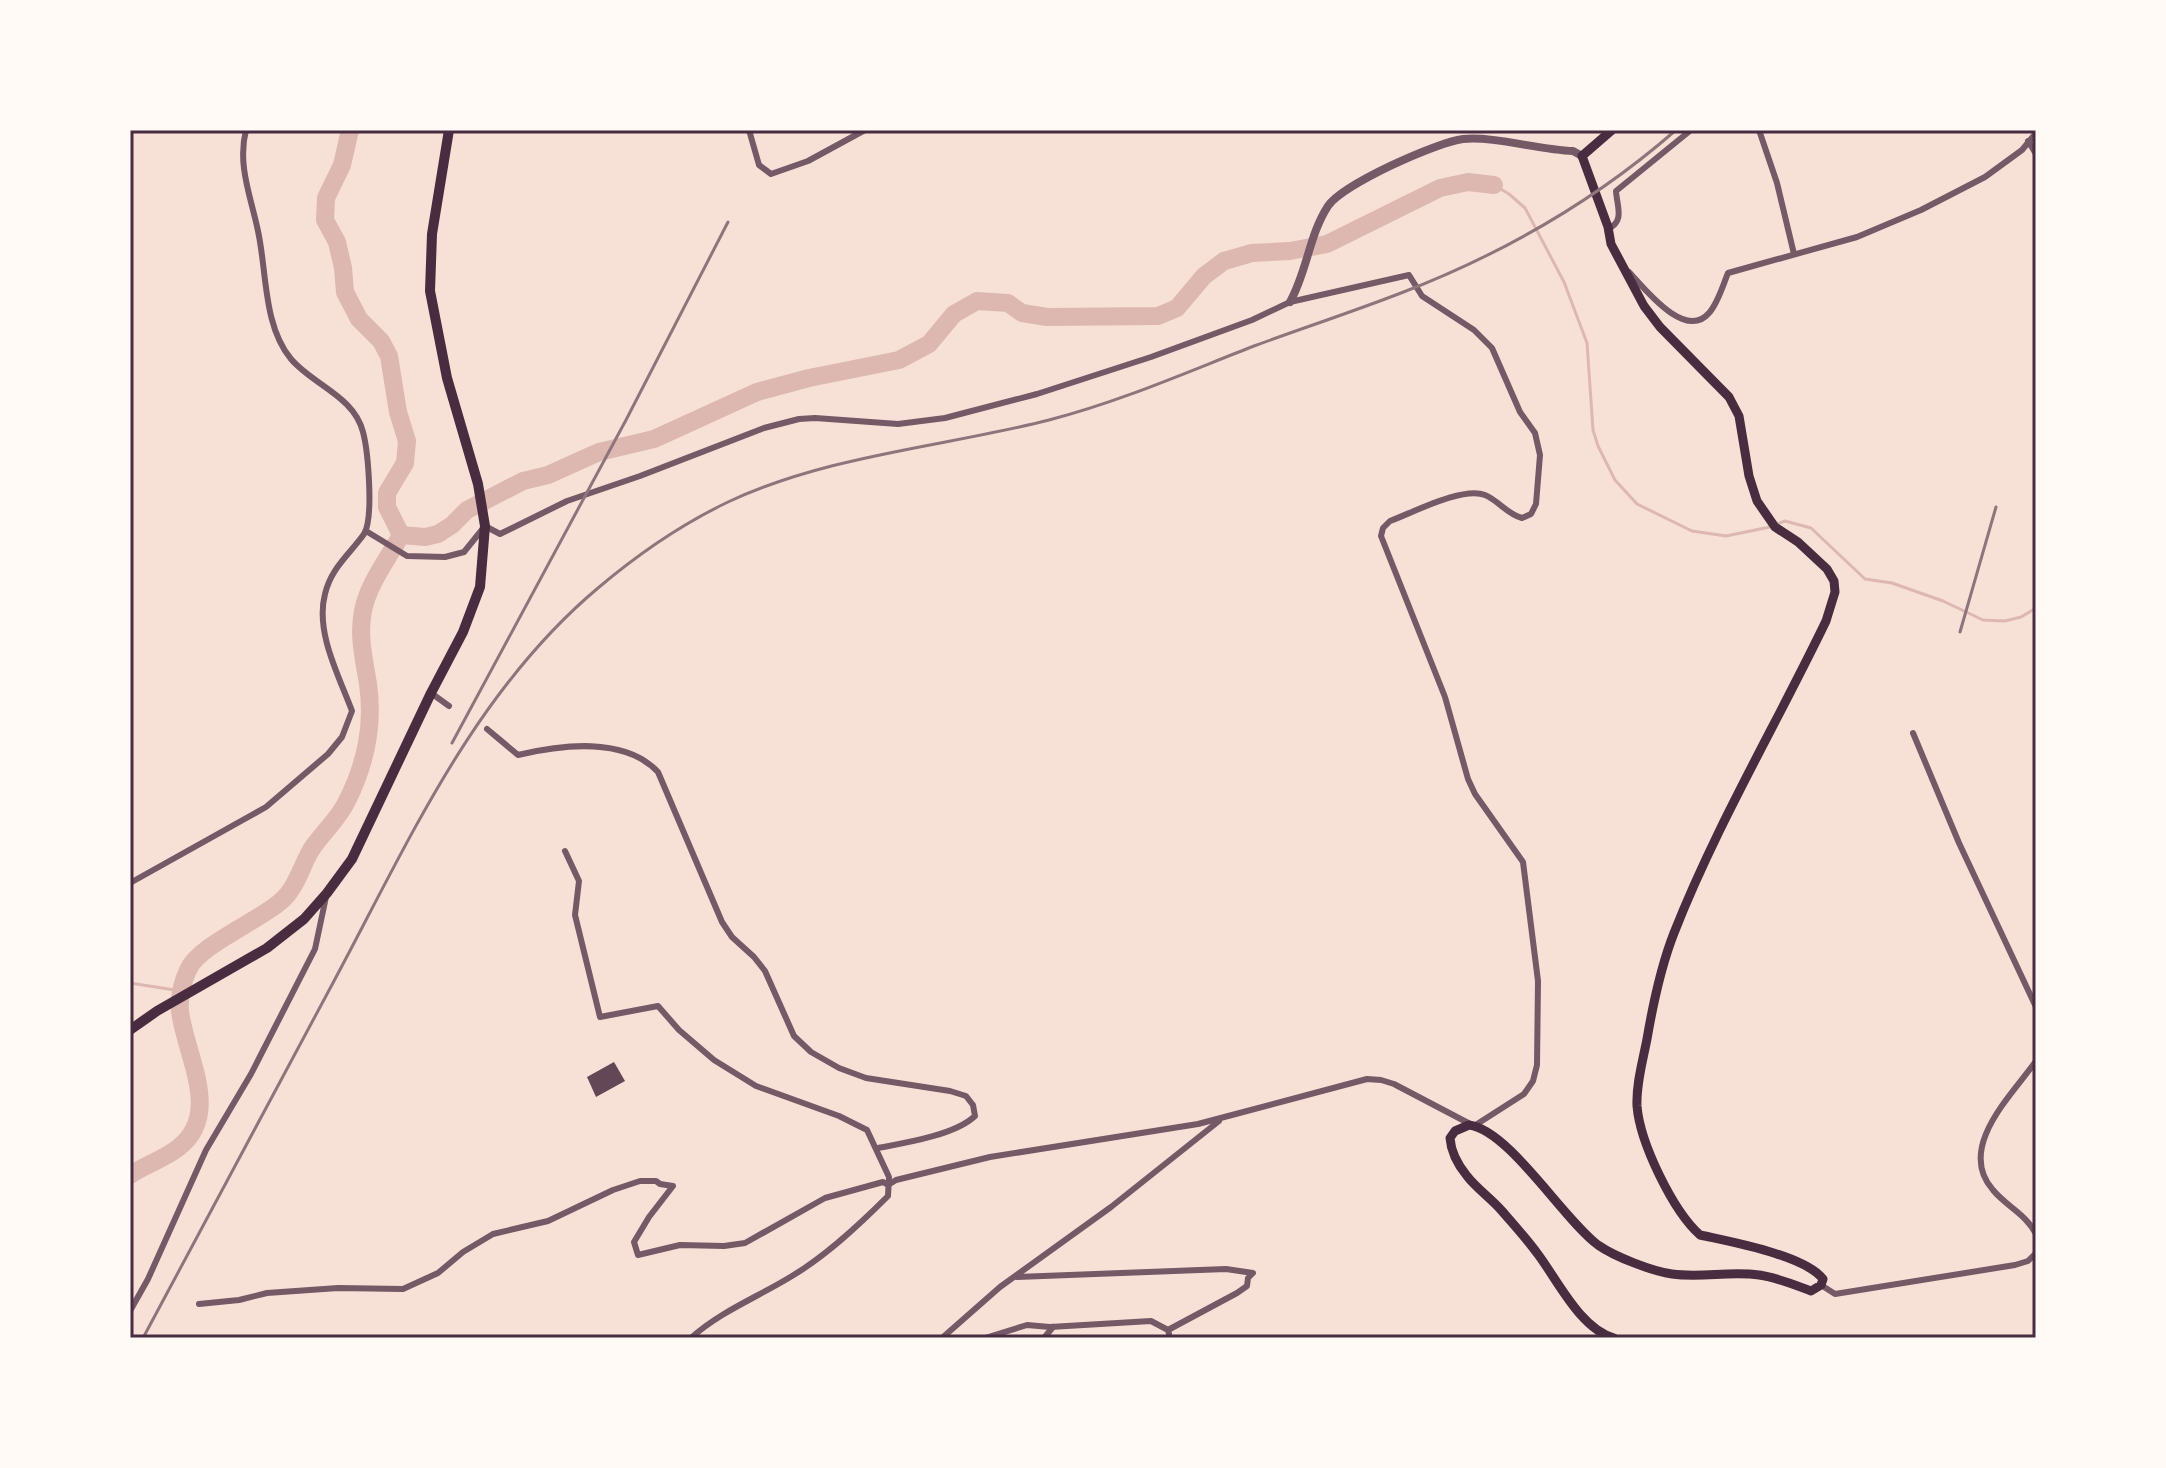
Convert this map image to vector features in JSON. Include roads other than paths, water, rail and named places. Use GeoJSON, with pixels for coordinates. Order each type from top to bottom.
{"type":"FeatureCollection","features":[{"type":"Feature","properties":{"kind":"main road"},"geometry":{"type":"LineString","coordinates":[[130,1029],[267,948],[304,919],[327,893],[352,859],[463,632],[480,587],[485,526],[478,484],[447,378],[430,291],[432,234],[449,130]]}},
{"type":"Feature","properties":{"kind":"main road"},"geometry":{"type":"LineString","coordinates":[[1612,130],[1582,156],[1611,244],[1644,306],[1660,327],[1729,397],[1739,416],[1749,476],[1757,501],[1775,527],[1798,542],[1827,569],[1834,581],[1835,592],[1826,621],[1722,827],[1673,935],[1648,1032],[1637,1104],[1654,1162],[1690,1226],[1700,1235],[1781,1256],[1816,1271],[1823,1279],[1821,1285],[1811,1291],[1759,1275],[1671,1274],[1624,1258],[1599,1246],[1521,1161],[1474,1126],[1455,1131],[1450,1138],[1451,1150],[1467,1176],[1495,1202],[1530,1243],[1562,1291],[1590,1323],[1605,1336],[1614,1338]]}},
{"type":"Feature","properties":{"kind":"street"},"geometry":{"type":"LineString","coordinates":[[130,883],[266,807],[328,754],[342,737],[352,711],[328,647],[323,617],[324,596],[335,567],[366,531],[369,501],[362,429],[354,412],[290,358],[276,330],[258,228],[244,176],[242,152],[246,130]]}},
{"type":"Feature","properties":{"kind":"street"},"geometry":{"type":"LineString","coordinates":[[749,130],[759,165],[771,174],[808,161],[865,130]]}},
{"type":"Feature","properties":{"kind":"street"},"geometry":{"type":"LineString","coordinates":[[1608,229],[1615,226],[1620,216],[1616,191],[1691,130]]}},
{"type":"Feature","properties":{"kind":"street"},"geometry":{"type":"LineString","coordinates":[[1759,130],[1777,183],[1794,254]]}},
{"type":"Feature","properties":{"kind":"street"},"geometry":{"type":"LineString","coordinates":[[1621,264],[1659,306],[1683,319],[1696,320],[1709,314],[1728,273],[1857,237],[1921,210],[1985,177],[2022,150],[2036,133]]}},
{"type":"Feature","properties":{"kind":"street"},"geometry":{"type":"LineString","coordinates":[[1290,302],[1300,283],[1314,235],[1329,205],[1342,192],[1359,182],[1427,150],[1463,139],[1573,151],[1582,156]]}},
{"type":"Feature","properties":{"kind":"street"},"geometry":{"type":"LineString","coordinates":[[2028,141],[2036,154]]}},
{"type":"Feature","properties":{"kind":"street"},"geometry":{"type":"LineString","coordinates":[[366,531],[407,556],[445,557],[464,552],[485,526],[500,534],[567,501],[764,428],[799,419],[898,424],[945,418],[1037,394],[1252,320],[1290,302],[1409,275],[1422,296],[1474,330],[1492,348],[1520,412],[1535,433],[1540,455],[1536,504],[1531,514],[1522,518],[1514,516],[1481,493],[1464,494],[1390,521],[1383,528],[1381,536],[1445,697],[1468,779],[1475,794],[1523,862],[1538,981],[1537,1065],[1533,1081],[1524,1094],[1474,1126],[1394,1084],[1367,1079],[1222,1119],[990,1157],[896,1180],[888,1185]]}},
{"type":"Feature","properties":{"kind":"street"},"geometry":{"type":"LineString","coordinates":[[431,693],[449,706]]}},
{"type":"Feature","properties":{"kind":"street"},"geometry":{"type":"LineString","coordinates":[[487,729],[518,755],[550,748],[612,748],[650,764],[658,772],[722,922],[765,971],[794,1036],[811,1052],[839,1068],[866,1078],[950,1091],[966,1096],[973,1105],[975,1116],[971,1120],[942,1132],[878,1148]]}},
{"type":"Feature","properties":{"kind":"street"},"geometry":{"type":"LineString","coordinates":[[1913,733],[1959,843],[2036,1007]]}},
{"type":"Feature","properties":{"kind":"street"},"geometry":{"type":"LineString","coordinates":[[565,851],[579,881],[575,915],[600,1017],[658,1006],[679,1030],[756,1086],[854,1122],[867,1130],[889,1177],[888,1196],[819,1258],[792,1277],[725,1312],[691,1338]]}},
{"type":"Feature","properties":{"kind":"street"},"geometry":{"type":"LineString","coordinates":[[130,1311],[148,1279],[206,1150],[251,1074],[315,949],[327,893]]}},
{"type":"Feature","properties":{"kind":"street"},"geometry":{"type":"LineString","coordinates":[[2036,1061],[1982,1141],[1979,1160],[1981,1171],[1992,1189],[2012,1205],[2036,1234]]}},
{"type":"Feature","properties":{"kind":"street"},"geometry":{"type":"LineString","coordinates":[[942,1338],[1000,1287],[1111,1207],[1222,1119]]}},
{"type":"Feature","properties":{"kind":"street"},"geometry":{"type":"LineString","coordinates":[[199,1304],[239,1300],[267,1293],[338,1288],[403,1289],[438,1273],[463,1252],[493,1234],[548,1221],[613,1190],[640,1181],[673,1186],[634,1242],[638,1255],[680,1245],[745,1243],[825,1198],[883,1182],[888,1185]]}},
{"type":"Feature","properties":{"kind":"street"},"geometry":{"type":"LineString","coordinates":[[1821,1285],[1835,1294],[1874,1289],[2015,1265],[2028,1261],[2036,1253]]}},
{"type":"Feature","properties":{"kind":"street"},"geometry":{"type":"LineString","coordinates":[[985,1338],[1027,1325],[1053,1327],[1151,1321],[1169,1334],[1247,1286],[1248,1278],[1253,1273],[1226,1269],[1016,1277]]}},
{"type":"Feature","properties":{"kind":"street"},"geometry":{"type":"LineString","coordinates":[[1044,1338],[1053,1327]]}},
{"type":"Feature","properties":{"kind":"waterway"},"geometry":{"type":"LineString","coordinates":[[350,130],[342,165],[326,198],[325,220],[337,242],[345,292],[359,319],[381,341],[389,356],[398,412],[407,441],[405,463],[387,493],[387,507],[401,535]]}},
{"type":"Feature","properties":{"kind":"waterway"},"geometry":{"type":"LineString","coordinates":[[130,1175],[178,1148],[191,1134],[198,1118],[198,1083],[180,1011],[181,990],[188,970],[204,952],[286,897],[311,850],[339,814],[354,787],[364,758],[370,715],[361,638],[363,611],[374,581],[401,535],[425,537],[438,534],[467,510],[523,481],[548,475],[599,452],[654,439],[757,392],[899,360],[929,344],[954,314],[977,301],[1008,303],[1022,313],[1047,317],[1158,316],[1177,308],[1204,276],[1224,261],[1252,253],[1290,251],[1327,244],[1440,188],[1468,182],[1494,185]]}},
{"type":"Feature","properties":{"kind":"waterway"},"geometry":{"type":"LineString","coordinates":[[1494,185],[1525,208],[1564,282],[1587,343],[1593,430],[1615,480],[1637,504],[1692,531],[1726,536],[1770,527]]}},
{"type":"Feature","properties":{"kind":"waterway"},"geometry":{"type":"LineString","coordinates":[[1777,524],[1785,521],[1811,528],[1865,579],[1892,583],[1943,601],[1983,620],[2005,621],[2021,617],[2036,608]]}},
{"type":"Feature","properties":{"kind":"waterway"},"geometry":{"type":"LineString","coordinates":[[130,983],[181,991]]}},
{"type":"Feature","properties":{"kind":"railway"},"geometry":{"type":"LineString","coordinates":[[143,1338],[389,875],[448,771],[515,674],[554,629],[613,576],[694,520],[766,486],[846,463],[1075,413],[1438,278],[1546,224],[1613,180],[1676,130]]}},
{"type":"Feature","properties":{"kind":"railway"},"geometry":{"type":"LineString","coordinates":[[452,743],[626,420],[728,222]]}},
{"type":"Feature","properties":{"kind":"railway"},"geometry":{"type":"LineString","coordinates":[[1960,632],[1996,507]]}}]}
